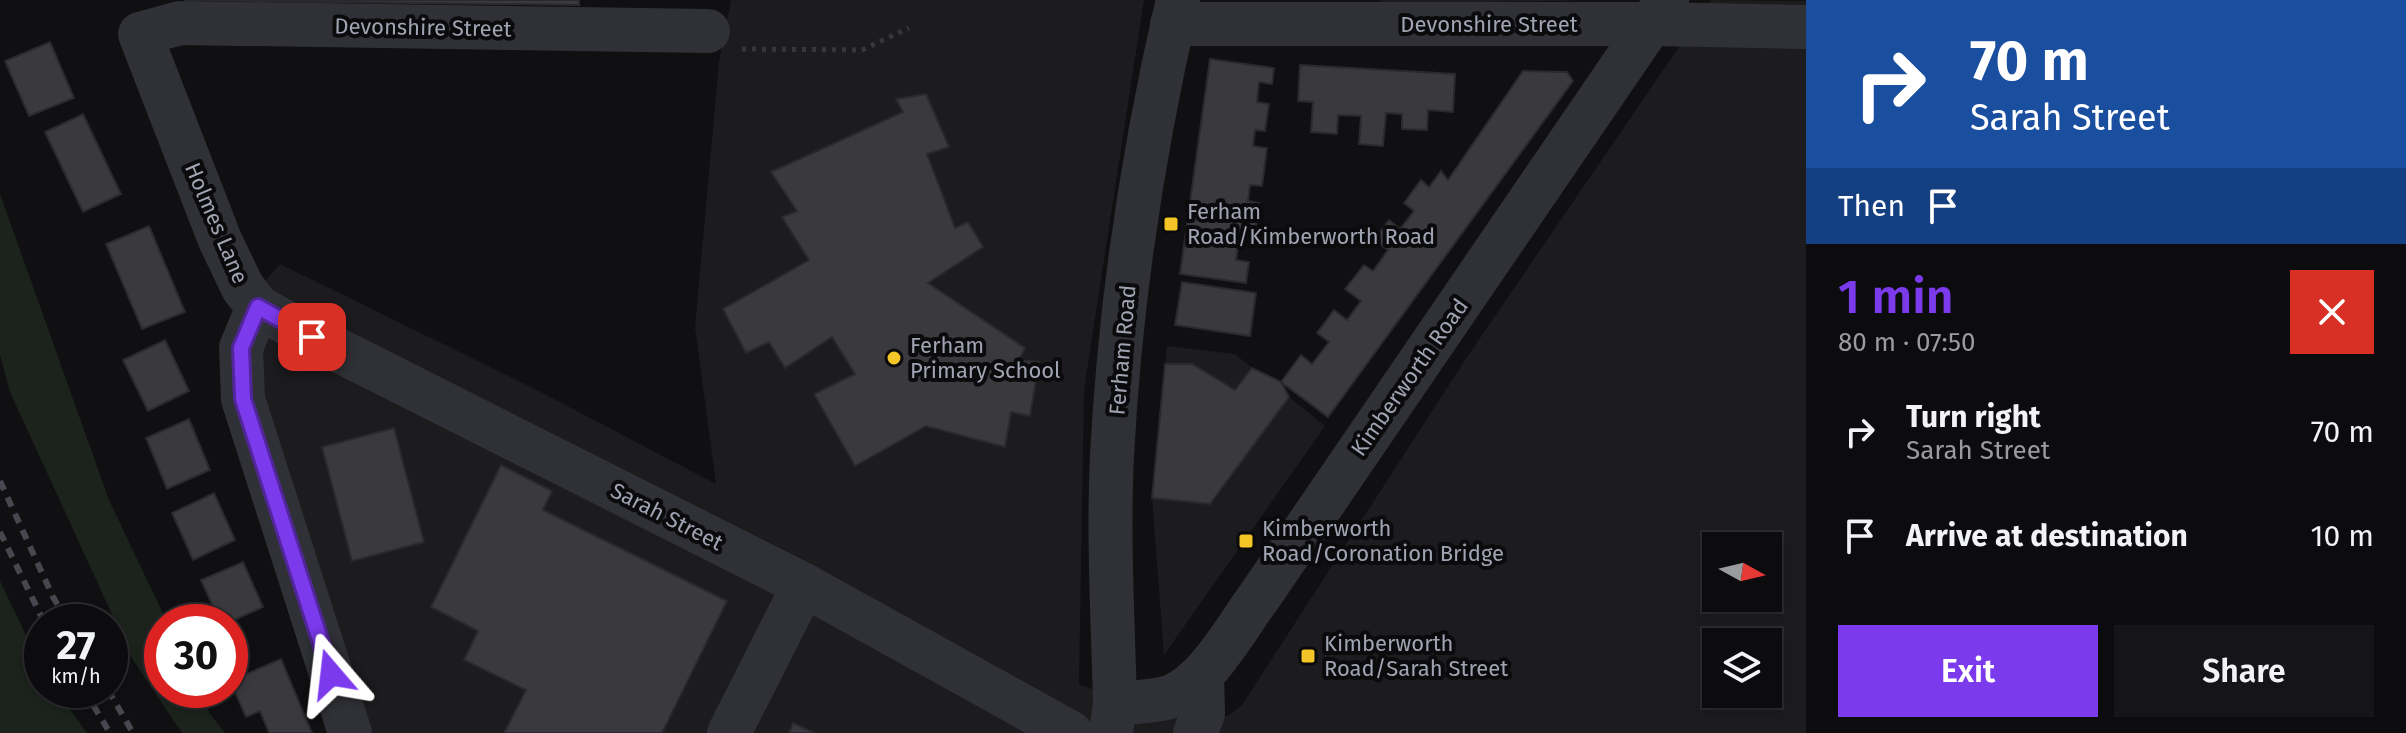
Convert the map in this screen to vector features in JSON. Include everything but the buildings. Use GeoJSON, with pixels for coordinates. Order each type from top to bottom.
{"type":"FeatureCollection","features":[{"type":"Feature","properties":{"kind":"street","name":"Devonshire Street"},"geometry":{"type":"LineString","coordinates":[[1175,12],[1660,12],[1806,27]]}},
{"type":"Feature","properties":{"kind":"street","name":"Ferham Road"},"geometry":{"type":"LineString","coordinates":[[1113,719],[1112,457],[1123,321],[1146,154],[1175,12]]}},
{"type":"Feature","properties":{"kind":"street","name":"Kimberworth Road"},"geometry":{"type":"LineString","coordinates":[[1113,719],[1182,692],[1202,675],[1259,597],[1660,12]]}},
{"type":"Feature","properties":{"kind":"street","name":"Devonshire Street"},"geometry":{"type":"LineString","coordinates":[[140,34],[180,23],[708,31]]}},
{"type":"Feature","properties":{"kind":"street","name":"Holmes Lane"},"geometry":{"type":"LineString","coordinates":[[140,34],[220,240],[243,288],[258,307],[241,348],[243,399],[350,733]]}},
{"type":"Feature","properties":{"kind":"street","name":"Sarah Street"},"geometry":{"type":"LineString","coordinates":[[258,307],[804,585],[1071,733]]}},
{"type":"Feature","properties":{"kind":"street"},"geometry":{"type":"LineString","coordinates":[[729,733],[804,585]]}},
{"type":"Feature","properties":{"kind":"street"},"geometry":{"type":"LineString","coordinates":[[1195,733],[1203,714],[1202,675]]}},
{"type":"Feature","properties":{"kind":"path"},"geometry":{"type":"LineString","coordinates":[[708,31],[717,48],[862,50],[909,28]]}},
{"type":"Feature","properties":{"kind":"shaded area"},"geometry":{"type":"Polygon","coordinates":[[[731,0],[1144,0],[1084,390],[1079,684],[1163,718],[1228,716],[1242,705],[1467,357],[1711,0],[1806,1],[1806,733],[334,733],[235,315],[280,264],[533,388],[716,484],[695,327],[719,62],[731,0]]]}},
{"type":"Feature","properties":{"kind":"shaded area"},"geometry":{"type":"Polygon","coordinates":[[[1381,0],[1602,0],[1380,4],[1381,0]]]}},
{"type":"Feature","properties":{"kind":"shaded area"},"geometry":{"type":"Polygon","coordinates":[[[0,194],[109,500],[158,604],[144,604],[144,676],[128,649],[128,604],[107,604],[10,392],[0,355],[0,194]]]}},
{"type":"Feature","properties":{"kind":"shaded area"},"geometry":{"type":"Polygon","coordinates":[[[1167,346],[1235,354],[1252,368],[1281,382],[1289,397],[1325,426],[1164,655],[1152,498],[1167,346]]]}},
{"type":"Feature","properties":{"kind":"shaded area"},"geometry":{"type":"Polygon","coordinates":[[[0,581],[24,631],[24,708],[69,708],[87,733],[0,733],[0,581]]]}},
{"type":"Feature","properties":{"kind":"shaded area"},"geometry":{"type":"Polygon","coordinates":[[[165,708],[207,708],[225,733],[182,733],[165,708]]]}},
{"type":"Feature","properties":{"kind":"railway"},"geometry":{"type":"LineString","coordinates":[[0,481],[57,604]]}},
{"type":"Feature","properties":{"kind":"railway"},"geometry":{"type":"LineString","coordinates":[[0,532],[35,604]]}},
{"type":"Feature","properties":{"kind":"railway"},"geometry":{"type":"LineString","coordinates":[[95,708],[110,733]]}},
{"type":"Feature","properties":{"kind":"railway"},"geometry":{"type":"LineString","coordinates":[[118,708],[133,733]]}},
{"type":"Feature","properties":{"kind":"place","name":"Ferham Road/Kimberworth Road"},"geometry":{"type":"Point","coordinates":[1171,224]}},
{"type":"Feature","properties":{"kind":"place","name":"Ferham Primary School"},"geometry":{"type":"Point","coordinates":[894,358]}},
{"type":"Feature","properties":{"kind":"place","name":"Kimberworth Road/Coronation Bridge"},"geometry":{"type":"Point","coordinates":[1246,541]}},
{"type":"Feature","properties":{"kind":"place","name":"Kimberworth Road/Sarah Street"},"geometry":{"type":"Point","coordinates":[1308,656]}},
{"type":"Feature","properties":{"kind":"route"},"geometry":{"type":"LineString","coordinates":[[312,337],[258,307],[241,348],[243,399],[331,674]]}}]}
